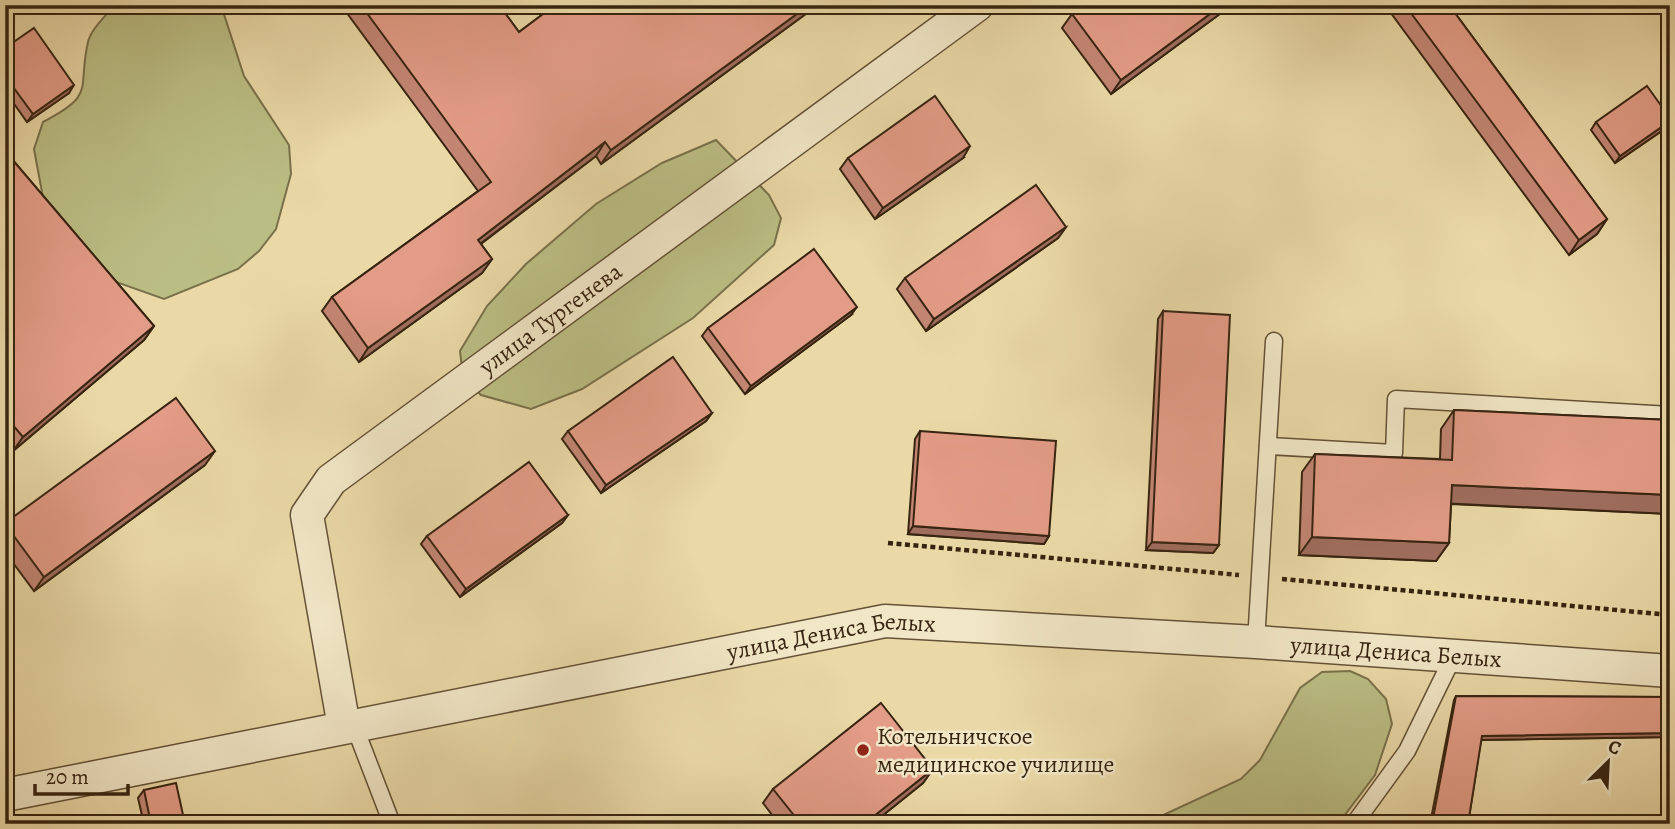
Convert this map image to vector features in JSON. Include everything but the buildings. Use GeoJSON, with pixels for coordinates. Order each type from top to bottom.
{"type":"FeatureCollection","features":[{"type":"Feature","properties":{"kind":"street","name":"улица Тургенева"},"geometry":{"type":"LineString","coordinates":[[349,726],[307,515],[331,480],[977,5]]}},
{"type":"Feature","properties":{"kind":"street","name":"улица Дениса Белых"},"geometry":{"type":"LineString","coordinates":[[5,795],[885,621],[1256,642],[1670,671]]}},
{"type":"Feature","properties":{"kind":"lane"},"geometry":{"type":"LineString","coordinates":[[1256,642],[1274,341]]}},
{"type":"Feature","properties":{"kind":"lane"},"geometry":{"type":"LineString","coordinates":[[1268,446],[1394,453],[1396,400],[1670,415]]}},
{"type":"Feature","properties":{"kind":"lane"},"geometry":{"type":"LineString","coordinates":[[1354,824],[1407,751],[1454,655]]}},
{"type":"Feature","properties":{"kind":"lane"},"geometry":{"type":"LineString","coordinates":[[349,726],[392,824]]}},
{"type":"Feature","properties":{"kind":"green space"},"geometry":{"type":"Polygon","coordinates":[[[114,5],[221,5],[244,76],[289,145],[291,174],[276,229],[259,251],[238,269],[164,299],[116,282],[44,203],[34,149],[43,122],[71,104],[82,90],[88,42],[95,27],[114,5]]]}},
{"type":"Feature","properties":{"kind":"green space"},"geometry":{"type":"Polygon","coordinates":[[[716,140],[769,195],[781,218],[774,245],[693,318],[582,389],[531,409],[481,395],[463,377],[460,351],[487,306],[526,264],[596,204],[662,163],[716,140]]]}},
{"type":"Feature","properties":{"kind":"green space"},"geometry":{"type":"Polygon","coordinates":[[[1350,671],[1368,679],[1386,699],[1392,724],[1375,775],[1338,824],[1144,824],[1241,779],[1260,760],[1300,688],[1322,672],[1350,671]]]}},
{"type":"Feature","properties":{"kind":"place","name":"Котельничское медицинское училище"},"geometry":{"type":"Point","coordinates":[863,750]}}]}
